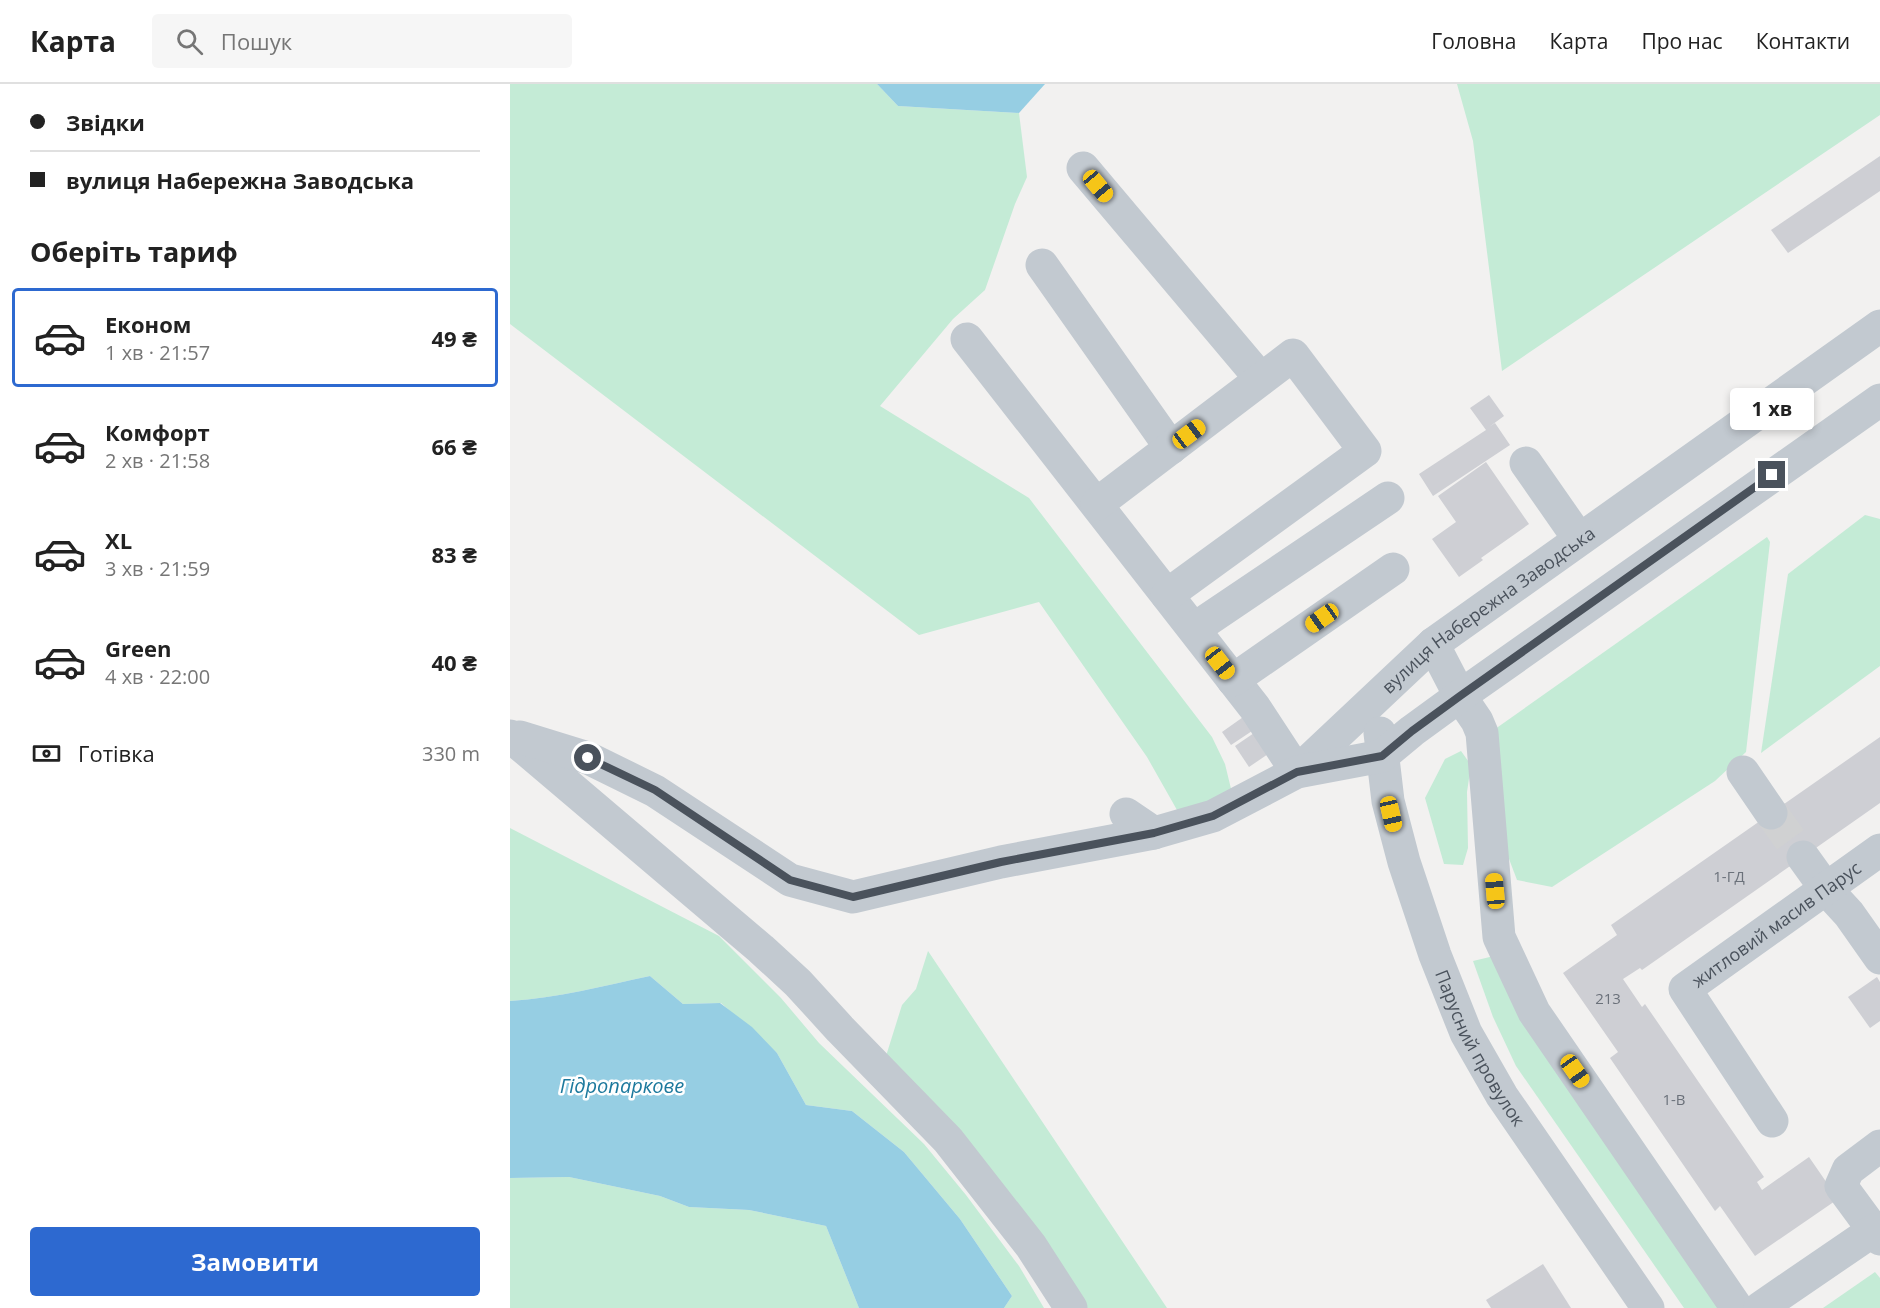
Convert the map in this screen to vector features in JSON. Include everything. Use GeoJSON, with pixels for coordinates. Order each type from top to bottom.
{"type":"FeatureCollection","features":[{"type":"Feature","properties":{"kind":"street"},"geometry":{"type":"LineString","coordinates":[[1083,168],[1261,379]]}},
{"type":"Feature","properties":{"kind":"street"},"geometry":{"type":"LineString","coordinates":[[1042,265],[1171,448]]}},
{"type":"Feature","properties":{"kind":"street","name":"вулиця Набережна Заводська"},"geometry":{"type":"LineString","coordinates":[[1382,756],[1379,726],[1393,682],[1433,644],[1880,326]]}},
{"type":"Feature","properties":{"kind":"street"},"geometry":{"type":"LineString","coordinates":[[968,339],[1255,708],[1297,772]]}},
{"type":"Feature","properties":{"kind":"street"},"geometry":{"type":"LineString","coordinates":[[1097,504],[1293,355],[1365,451],[1167,595]]}},
{"type":"Feature","properties":{"kind":"street"},"geometry":{"type":"LineString","coordinates":[[1297,772],[1382,756],[1460,696],[1880,400]]}},
{"type":"Feature","properties":{"kind":"street"},"geometry":{"type":"LineString","coordinates":[[1526,463],[1579,539]]}},
{"type":"Feature","properties":{"kind":"street"},"geometry":{"type":"LineString","coordinates":[[1194,629],[1388,498]]}},
{"type":"Feature","properties":{"kind":"street"},"geometry":{"type":"LineString","coordinates":[[1233,680],[1393,569]]}},
{"type":"Feature","properties":{"kind":"street"},"geometry":{"type":"LineString","coordinates":[[1433,644],[1482,733],[1499,937],[1534,1012],[1737,1308]]}},
{"type":"Feature","properties":{"kind":"street"},"geometry":{"type":"LineString","coordinates":[[510,735],[588,758],[655,790],[790,880],[853,897],[1001,862],[1154,833],[1213,816],[1297,772],[1393,682]]}},
{"type":"Feature","properties":{"kind":"street"},"geometry":{"type":"LineString","coordinates":[[510,735],[798,983],[948,1140],[1031,1246],[1071,1308]]}},
{"type":"Feature","properties":{"kind":"street","name":"Парусний провулок"},"geometry":{"type":"LineString","coordinates":[[1382,756],[1388,801],[1404,862],[1435,955],[1466,1033],[1502,1096],[1648,1308]]}},
{"type":"Feature","properties":{"kind":"street"},"geometry":{"type":"LineString","coordinates":[[1743,772],[1771,813]]}},
{"type":"Feature","properties":{"kind":"street"},"geometry":{"type":"LineString","coordinates":[[1126,814],[1154,833]]}},
{"type":"Feature","properties":{"kind":"street","name":"житловий масив Парус"},"geometry":{"type":"LineString","coordinates":[[1772,1121],[1685,989],[1880,850]]}},
{"type":"Feature","properties":{"kind":"street"},"geometry":{"type":"LineString","coordinates":[[1803,857],[1826,889],[1849,914],[1880,958]]}},
{"type":"Feature","properties":{"kind":"street"},"geometry":{"type":"LineString","coordinates":[[1760,1308],[1877,1234],[1841,1186],[1848,1170],[1880,1146]]}},
{"type":"Feature","properties":{"kind":"green space"},"geometry":{"type":"Polygon","coordinates":[[[510,84],[877,84],[898,106],[1019,113],[1027,177],[1015,204],[985,290],[953,319],[880,406],[1029,498],[1212,737],[1225,764],[1233,797],[1177,810],[1147,757],[1039,602],[919,635],[510,324],[510,84]]]}},
{"type":"Feature","properties":{"kind":"green space"},"geometry":{"type":"Polygon","coordinates":[[[1457,84],[1880,84],[1880,115],[1502,371],[1473,141],[1457,84]]]}},
{"type":"Feature","properties":{"kind":"green space"},"geometry":{"type":"Polygon","coordinates":[[[1865,515],[1880,519],[1880,666],[1761,753],[1788,574],[1865,515]]]}},
{"type":"Feature","properties":{"kind":"green space"},"geometry":{"type":"Polygon","coordinates":[[[1767,537],[1770,542],[1746,752],[1715,781],[1552,887],[1517,880],[1506,851],[1488,734],[1767,537]]]}},
{"type":"Feature","properties":{"kind":"green space"},"geometry":{"type":"Polygon","coordinates":[[[1461,751],[1471,765],[1467,792],[1468,848],[1463,865],[1444,864],[1425,798],[1445,759],[1461,751]]]}},
{"type":"Feature","properties":{"kind":"green space"},"geometry":{"type":"Polygon","coordinates":[[[510,828],[719,936],[781,998],[819,1043],[924,1144],[966,1195],[1019,1266],[1044,1308],[1004,1308],[1012,1296],[960,1219],[904,1152],[852,1111],[806,1105],[777,1053],[721,1003],[683,1004],[650,976],[563,994],[510,1001],[510,828]]]}},
{"type":"Feature","properties":{"kind":"green space"},"geometry":{"type":"Polygon","coordinates":[[[928,951],[1167,1308],[1084,1308],[886,1056],[902,1005],[916,989],[928,951]]]}},
{"type":"Feature","properties":{"kind":"green space"},"geometry":{"type":"Polygon","coordinates":[[[1494,956],[1724,1308],[1684,1308],[1516,1066],[1493,1017],[1473,961],[1494,956]]]}},
{"type":"Feature","properties":{"kind":"green space"},"geometry":{"type":"Polygon","coordinates":[[[569,1177],[660,1196],[689,1207],[749,1210],[826,1226],[859,1308],[510,1308],[510,1178],[569,1177]]]}},
{"type":"Feature","properties":{"kind":"green space"},"geometry":{"type":"Polygon","coordinates":[[[1875,1272],[1880,1278],[1880,1308],[1823,1308],[1875,1272]]]}},
{"type":"Feature","properties":{"kind":"water"},"geometry":{"type":"Polygon","coordinates":[[[877,84],[1045,84],[1019,113],[898,106],[877,84]]]}},
{"type":"Feature","properties":{"kind":"water","name":"Гідропаркове"},"geometry":{"type":"Polygon","coordinates":[[[650,976],[683,1004],[720,1003],[752,1027],[777,1053],[806,1105],[852,1111],[904,1152],[960,1219],[1012,1296],[1004,1308],[859,1308],[826,1226],[749,1210],[689,1207],[660,1196],[569,1177],[510,1178],[510,1001],[563,994],[650,976]]]}},
{"type":"Feature","properties":{"kind":"building"},"geometry":{"type":"Polygon","coordinates":[[[1880,156],[1880,191],[1788,253],[1771,230],[1880,156]]]}},
{"type":"Feature","properties":{"kind":"building"},"geometry":{"type":"Polygon","coordinates":[[[1489,395],[1504,416],[1489,427],[1495,423],[1510,445],[1433,496],[1419,474],[1486,430],[1470,408],[1489,395]]]}},
{"type":"Feature","properties":{"kind":"building"},"geometry":{"type":"Polygon","coordinates":[[[1486,462],[1529,524],[1481,558],[1483,560],[1459,577],[1432,539],[1456,522],[1438,496],[1486,462]]]}},
{"type":"Feature","properties":{"kind":"building"},"geometry":{"type":"Polygon","coordinates":[[[1246,715],[1255,729],[1231,745],[1222,732],[1246,715]]]}},
{"type":"Feature","properties":{"kind":"building"},"geometry":{"type":"Polygon","coordinates":[[[1257,731],[1271,752],[1249,767],[1235,746],[1257,731]]]}},
{"type":"Feature","properties":{"kind":"building"},"geometry":{"type":"Polygon","coordinates":[[[1880,737],[1880,803],[1642,970],[1640,968],[1623,979],[1642,1007],[1645,1004],[1764,1177],[1757,1182],[1762,1190],[1809,1157],[1838,1199],[1755,1256],[1720,1206],[1715,1211],[1610,1058],[1618,1052],[1563,973],[1617,935],[1611,925],[1880,737]]]}},
{"type":"Feature","properties":{"kind":"building"},"geometry":{"type":"Polygon","coordinates":[[[1877,977],[1880,982],[1880,1021],[1870,1028],[1848,997],[1877,977]]]}},
{"type":"Feature","properties":{"kind":"building"},"geometry":{"type":"Polygon","coordinates":[[[1543,1264],[1571,1308],[1491,1308],[1486,1300],[1543,1264]]]}},
{"type":"Feature","properties":{"kind":"tunnel"},"geometry":{"type":"LineString","coordinates":[[1771,813],[1803,857]]}},
{"type":"Feature","properties":{"kind":"route"},"geometry":{"type":"LineString","coordinates":[[588,758],[655,790],[790,880],[853,897],[1001,862],[1154,833],[1213,816],[1297,772],[1382,756],[1460,696],[1772,475]]}}]}
